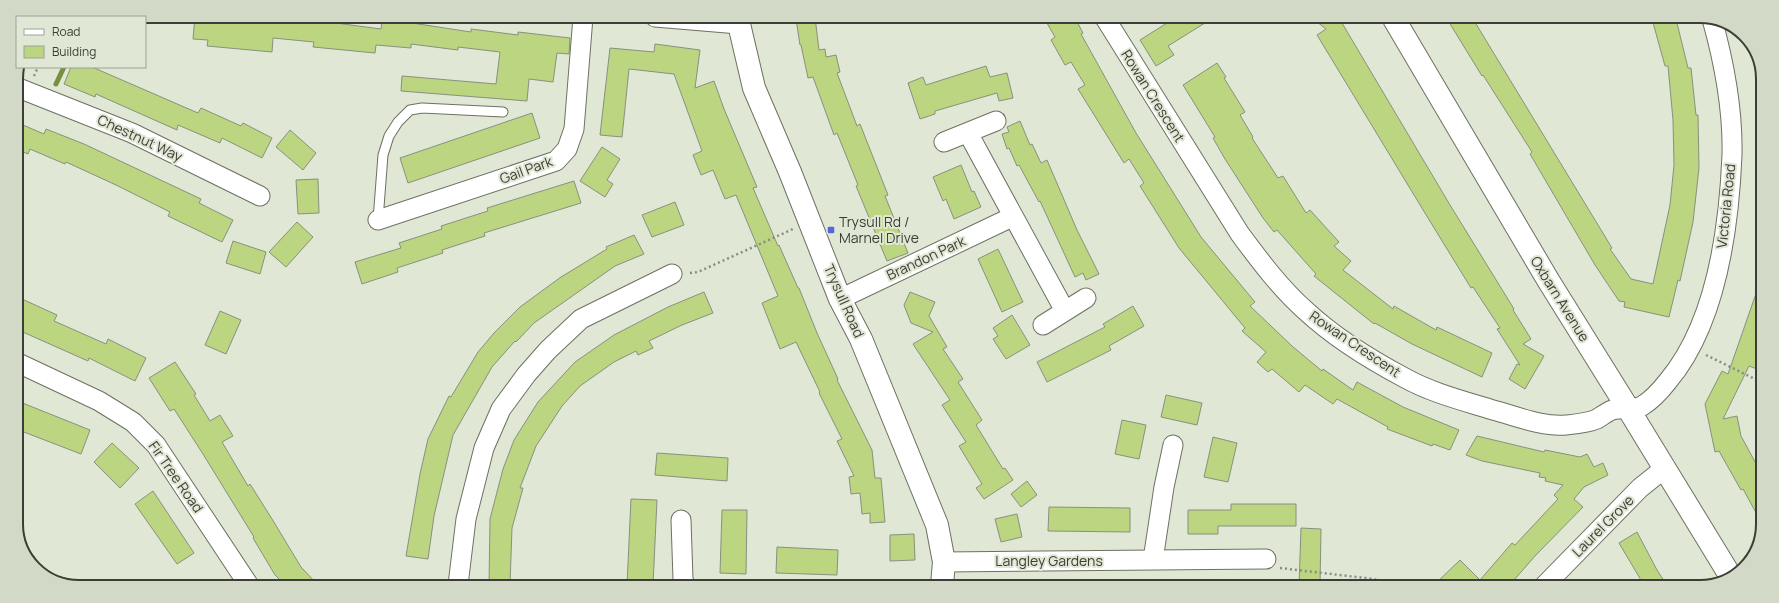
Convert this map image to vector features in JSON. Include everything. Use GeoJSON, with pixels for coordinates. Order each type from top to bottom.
{"type":"FeatureCollection","features":[{"type":"Feature","properties":{"kind":"street","name":"Gail Park"},"geometry":{"type":"LineString","coordinates":[[378,220],[556,161],[566,149],[574,129],[583,23]]}},
{"type":"Feature","properties":{"kind":"street","name":"Trysull Road"},"geometry":{"type":"LineString","coordinates":[[739,23],[754,88],[810,222],[840,299],[861,339],[937,525],[944,562],[939,580]]}},
{"type":"Feature","properties":{"kind":"street","name":"Rowan Crescent"},"geometry":{"type":"LineString","coordinates":[[1111,23],[1215,196],[1261,262],[1306,312],[1341,338],[1407,380],[1462,401],[1535,422],[1564,425],[1594,420],[1614,410],[1630,410]]}},
{"type":"Feature","properties":{"kind":"street","name":"Oxbarn Avenue"},"geometry":{"type":"LineString","coordinates":[[1396,23],[1548,280],[1630,410],[1728,573]]}},
{"type":"Feature","properties":{"kind":"street","name":"Victoria Road"},"geometry":{"type":"LineString","coordinates":[[1630,410],[1643,405],[1658,393],[1673,375],[1691,348],[1705,312],[1717,272],[1726,231],[1732,153],[1726,79],[1713,25]]}},
{"type":"Feature","properties":{"kind":"street","name":"Chestnut Way"},"geometry":{"type":"LineString","coordinates":[[23,89],[132,133],[260,196]]}},
{"type":"Feature","properties":{"kind":"street"},"geometry":{"type":"LineString","coordinates":[[944,142],[996,121]]}},
{"type":"Feature","properties":{"kind":"street"},"geometry":{"type":"LineString","coordinates":[[968,133],[1065,311]]}},
{"type":"Feature","properties":{"kind":"street","name":"Brandon Park"},"geometry":{"type":"LineString","coordinates":[[840,299],[1012,216]]}},
{"type":"Feature","properties":{"kind":"street"},"geometry":{"type":"LineString","coordinates":[[458,580],[466,519],[484,448],[501,409],[526,375],[548,350],[581,319],[672,274]]}},
{"type":"Feature","properties":{"kind":"street"},"geometry":{"type":"LineString","coordinates":[[1043,325],[1086,298]]}},
{"type":"Feature","properties":{"kind":"street","name":"Fir Tree Road"},"geometry":{"type":"LineString","coordinates":[[23,365],[99,401],[133,422],[156,445],[245,580]]}},
{"type":"Feature","properties":{"kind":"street"},"geometry":{"type":"LineString","coordinates":[[1153,560],[1164,487],[1173,445]]}},
{"type":"Feature","properties":{"kind":"street","name":"Laurel Grove"},"geometry":{"type":"LineString","coordinates":[[1550,580],[1640,488],[1665,468]]}},
{"type":"Feature","properties":{"kind":"street"},"geometry":{"type":"LineString","coordinates":[[681,520],[684,580]]}},
{"type":"Feature","properties":{"kind":"street","name":"Langley Gardens"},"geometry":{"type":"LineString","coordinates":[[944,562],[1266,559]]}},
{"type":"Feature","properties":{"kind":"lane"},"geometry":{"type":"LineString","coordinates":[[378,220],[383,155],[389,136],[398,122],[410,110],[422,108],[503,112]]}},
{"type":"Feature","properties":{"kind":"path"},"geometry":{"type":"LineString","coordinates":[[672,274],[698,272],[810,222]]}},
{"type":"Feature","properties":{"kind":"path"},"geometry":{"type":"LineString","coordinates":[[1691,348],[1756,380]]}},
{"type":"Feature","properties":{"kind":"path"},"geometry":{"type":"LineString","coordinates":[[1266,559],[1280,568],[1376,580]]}},
{"type":"Feature","properties":{"kind":"building"},"geometry":{"type":"Polygon","coordinates":[[[194,23],[336,23],[381,29],[382,23],[412,23],[471,32],[471,29],[518,35],[518,32],[570,38],[569,54],[557,53],[553,82],[529,79],[527,101],[401,91],[402,76],[496,84],[500,52],[458,47],[458,50],[411,44],[411,48],[376,45],[375,53],[313,47],[314,42],[273,38],[272,52],[207,46],[208,40],[193,39],[194,23]]]}},
{"type":"Feature","properties":{"kind":"building"},"geometry":{"type":"Polygon","coordinates":[[[797,23],[816,23],[819,50],[825,49],[826,57],[836,55],[840,72],[837,73],[857,126],[860,124],[888,195],[885,196],[908,253],[887,261],[856,186],[858,185],[837,133],[834,135],[813,77],[808,78],[797,23]]]}},
{"type":"Feature","properties":{"kind":"building"},"geometry":{"type":"Polygon","coordinates":[[[1047,23],[1078,23],[1083,33],[1081,34],[1136,133],[1201,237],[1255,302],[1250,306],[1292,346],[1322,371],[1323,369],[1353,390],[1357,382],[1403,407],[1459,430],[1450,450],[1433,444],[1432,446],[1387,429],[1388,427],[1337,399],[1333,404],[1305,385],[1299,392],[1272,369],[1268,372],[1257,362],[1266,352],[1242,331],[1245,328],[1179,248],[1140,186],[1144,183],[1129,159],[1124,163],[1078,89],[1085,85],[1071,62],[1065,65],[1051,40],[1055,37],[1047,23]]]}},
{"type":"Feature","properties":{"kind":"building"},"geometry":{"type":"Polygon","coordinates":[[[1167,23],[1205,23],[1168,46],[1174,55],[1156,66],[1140,40],[1167,23]]]}},
{"type":"Feature","properties":{"kind":"building"},"geometry":{"type":"Polygon","coordinates":[[[1318,23],[1342,23],[1531,339],[1523,344],[1544,356],[1525,389],[1509,379],[1517,364],[1520,365],[1497,329],[1500,328],[1473,287],[1471,288],[1317,35],[1326,29],[1318,23]]]}},
{"type":"Feature","properties":{"kind":"building"},"geometry":{"type":"Polygon","coordinates":[[[1449,23],[1475,23],[1612,248],[1610,249],[1631,279],[1653,284],[1670,205],[1674,165],[1673,120],[1668,66],[1665,66],[1653,23],[1677,23],[1688,68],[1691,68],[1696,115],[1698,115],[1699,168],[1693,222],[1680,281],[1678,280],[1669,317],[1624,307],[1625,302],[1619,301],[1595,265],[1530,154],[1532,152],[1483,75],[1482,76],[1449,23]]]}},
{"type":"Feature","properties":{"kind":"building"},"geometry":{"type":"Polygon","coordinates":[[[655,44],[700,50],[695,88],[714,81],[724,109],[757,187],[753,188],[778,246],[779,245],[799,288],[838,379],[837,380],[872,450],[875,478],[881,478],[885,522],[870,523],[870,513],[862,514],[860,493],[851,494],[849,477],[854,476],[837,441],[842,439],[796,342],[780,349],[762,303],[778,296],[736,195],[725,199],[713,170],[701,175],[693,155],[702,151],[674,74],[629,69],[622,137],[600,135],[610,48],[654,52],[655,44]]]}},
{"type":"Feature","properties":{"kind":"building"},"geometry":{"type":"Polygon","coordinates":[[[1217,63],[1226,77],[1224,78],[1245,112],[1240,115],[1253,137],[1252,138],[1278,178],[1283,176],[1306,213],[1310,210],[1339,242],[1334,246],[1351,261],[1343,270],[1393,309],[1394,306],[1436,330],[1437,327],[1492,353],[1482,377],[1412,344],[1375,323],[1374,324],[1314,276],[1316,274],[1277,230],[1274,232],[1263,218],[1225,159],[1213,138],[1215,137],[1183,85],[1217,63]]]}},
{"type":"Feature","properties":{"kind":"building"},"geometry":{"type":"Polygon","coordinates":[[[986,66],[990,77],[1007,73],[1013,98],[999,101],[997,93],[935,111],[935,114],[920,119],[908,83],[923,77],[926,85],[986,66]]]}},
{"type":"Feature","properties":{"kind":"building"},"geometry":{"type":"Polygon","coordinates":[[[71,68],[94,68],[198,113],[201,108],[241,126],[243,123],[272,138],[262,158],[222,138],[220,143],[178,125],[177,130],[96,94],[95,97],[64,84],[71,68]]]}},
{"type":"Feature","properties":{"kind":"building"},"geometry":{"type":"Polygon","coordinates":[[[532,113],[540,138],[408,183],[400,158],[532,113]]]}},
{"type":"Feature","properties":{"kind":"building"},"geometry":{"type":"Polygon","coordinates":[[[1020,121],[1030,145],[1032,144],[1041,163],[1047,160],[1077,230],[1099,274],[1086,280],[1083,273],[1075,277],[1040,201],[1039,202],[1019,165],[1017,166],[1009,148],[1007,149],[1002,134],[1009,132],[1007,127],[1020,121]]]}},
{"type":"Feature","properties":{"kind":"building"},"geometry":{"type":"Polygon","coordinates":[[[23,125],[44,134],[46,129],[84,144],[201,199],[199,203],[233,220],[222,242],[168,216],[170,212],[66,162],[65,164],[30,149],[28,154],[23,152],[23,125]]]}},
{"type":"Feature","properties":{"kind":"building"},"geometry":{"type":"Polygon","coordinates":[[[290,130],[316,153],[303,170],[276,147],[290,130]]]}},
{"type":"Feature","properties":{"kind":"building"},"geometry":{"type":"Polygon","coordinates":[[[602,147],[620,159],[607,180],[613,184],[605,197],[580,181],[602,147]]]}},
{"type":"Feature","properties":{"kind":"building"},"geometry":{"type":"Polygon","coordinates":[[[961,165],[972,192],[974,191],[981,207],[954,219],[946,199],[943,201],[933,177],[961,165]]]}},
{"type":"Feature","properties":{"kind":"building"},"geometry":{"type":"Polygon","coordinates":[[[318,179],[319,213],[298,214],[296,180],[318,179]]]}},
{"type":"Feature","properties":{"kind":"building"},"geometry":{"type":"Polygon","coordinates":[[[574,181],[581,203],[484,233],[485,236],[442,250],[443,253],[397,268],[398,272],[362,284],[355,262],[401,248],[399,243],[442,229],[441,226],[488,211],[487,208],[574,181]]]}},
{"type":"Feature","properties":{"kind":"building"},"geometry":{"type":"Polygon","coordinates":[[[675,202],[684,225],[652,237],[642,215],[675,202]]]}},
{"type":"Feature","properties":{"kind":"building"},"geometry":{"type":"Polygon","coordinates":[[[297,222],[313,237],[286,267],[269,252],[297,222]]]}},
{"type":"Feature","properties":{"kind":"building"},"geometry":{"type":"Polygon","coordinates":[[[634,235],[644,254],[615,266],[534,323],[516,342],[515,341],[492,367],[453,435],[434,516],[428,559],[406,556],[420,474],[428,439],[449,396],[451,397],[478,352],[494,333],[520,307],[561,277],[607,249],[606,247],[634,235]]]}},
{"type":"Feature","properties":{"kind":"building"},"geometry":{"type":"Polygon","coordinates":[[[233,241],[266,252],[260,274],[226,263],[233,241]]]}},
{"type":"Feature","properties":{"kind":"building"},"geometry":{"type":"Polygon","coordinates":[[[998,249],[1023,302],[1002,312],[978,259],[998,249]]]}},
{"type":"Feature","properties":{"kind":"building"},"geometry":{"type":"Polygon","coordinates":[[[704,292],[713,313],[682,325],[649,341],[653,348],[638,355],[636,351],[614,362],[580,386],[562,406],[536,446],[520,488],[523,488],[512,528],[510,580],[489,580],[490,519],[503,469],[514,440],[538,402],[575,362],[614,335],[668,307],[704,292]]]}},
{"type":"Feature","properties":{"kind":"building"},"geometry":{"type":"Polygon","coordinates":[[[910,292],[935,302],[929,316],[947,347],[943,349],[963,379],[958,382],[982,420],[976,425],[1003,469],[1005,468],[1013,480],[984,499],[976,488],[982,484],[959,446],[966,442],[942,405],[950,400],[913,344],[933,332],[911,323],[904,305],[910,292]]]}},
{"type":"Feature","properties":{"kind":"building"},"geometry":{"type":"Polygon","coordinates":[[[1756,294],[1756,369],[1749,366],[1723,419],[1737,416],[1741,436],[1756,464],[1756,513],[1719,451],[1715,452],[1705,404],[1722,371],[1728,374],[1756,294]]]}},
{"type":"Feature","properties":{"kind":"building"},"geometry":{"type":"Polygon","coordinates":[[[23,299],[57,315],[54,321],[106,344],[108,339],[146,358],[135,381],[89,358],[88,361],[23,332],[23,299]]]}},
{"type":"Feature","properties":{"kind":"building"},"geometry":{"type":"Polygon","coordinates":[[[1133,306],[1144,326],[1109,346],[1111,350],[1047,382],[1037,362],[1105,327],[1103,324],[1133,306]]]}},
{"type":"Feature","properties":{"kind":"building"},"geometry":{"type":"Polygon","coordinates":[[[220,311],[241,320],[226,354],[205,345],[220,311]]]}},
{"type":"Feature","properties":{"kind":"building"},"geometry":{"type":"Polygon","coordinates":[[[1012,315],[1030,345],[1006,359],[993,339],[998,336],[993,328],[1012,315]]]}},
{"type":"Feature","properties":{"kind":"building"},"geometry":{"type":"Polygon","coordinates":[[[175,362],[196,394],[194,395],[210,421],[220,415],[233,436],[222,442],[248,486],[250,484],[301,567],[313,580],[280,580],[275,575],[253,538],[254,537],[203,454],[174,409],[170,411],[149,378],[175,362]]]}},
{"type":"Feature","properties":{"kind":"building"},"geometry":{"type":"Polygon","coordinates":[[[1166,395],[1202,403],[1197,425],[1161,417],[1166,395]]]}},
{"type":"Feature","properties":{"kind":"building"},"geometry":{"type":"Polygon","coordinates":[[[23,403],[90,430],[81,454],[23,432],[23,403]]]}},
{"type":"Feature","properties":{"kind":"building"},"geometry":{"type":"Polygon","coordinates":[[[1122,420],[1146,425],[1139,459],[1115,454],[1122,420]]]}},
{"type":"Feature","properties":{"kind":"building"},"geometry":{"type":"Polygon","coordinates":[[[1477,436],[1544,452],[1545,450],[1580,457],[1587,454],[1594,467],[1603,463],[1608,475],[1584,487],[1574,499],[1583,507],[1535,556],[1514,580],[1480,580],[1512,543],[1515,545],[1558,499],[1554,495],[1563,485],[1545,481],[1546,478],[1539,477],[1540,473],[1482,461],[1466,455],[1477,436]]]}},
{"type":"Feature","properties":{"kind":"building"},"geometry":{"type":"Polygon","coordinates":[[[1213,437],[1237,443],[1228,482],[1204,477],[1213,437]]]}},
{"type":"Feature","properties":{"kind":"building"},"geometry":{"type":"Polygon","coordinates":[[[112,443],[139,468],[120,488],[94,462],[112,443]]]}},
{"type":"Feature","properties":{"kind":"building"},"geometry":{"type":"Polygon","coordinates":[[[657,453],[728,458],[727,481],[655,475],[657,453]]]}},
{"type":"Feature","properties":{"kind":"building"},"geometry":{"type":"Polygon","coordinates":[[[1027,481],[1037,495],[1021,507],[1011,494],[1027,481]]]}},
{"type":"Feature","properties":{"kind":"building"},"geometry":{"type":"Polygon","coordinates":[[[153,491],[194,553],[177,564],[135,504],[153,491]]]}},
{"type":"Feature","properties":{"kind":"building"},"geometry":{"type":"Polygon","coordinates":[[[631,499],[657,500],[653,580],[627,580],[631,499]]]}},
{"type":"Feature","properties":{"kind":"building"},"geometry":{"type":"Polygon","coordinates":[[[1231,504],[1296,504],[1296,526],[1218,526],[1218,534],[1188,534],[1188,510],[1231,510],[1231,504]]]}},
{"type":"Feature","properties":{"kind":"building"},"geometry":{"type":"Polygon","coordinates":[[[1049,507],[1130,508],[1130,532],[1048,531],[1049,507]]]}},
{"type":"Feature","properties":{"kind":"building"},"geometry":{"type":"Polygon","coordinates":[[[722,510],[747,510],[746,574],[720,573],[722,510]]]}},
{"type":"Feature","properties":{"kind":"building"},"geometry":{"type":"Polygon","coordinates":[[[1017,514],[1022,537],[1001,542],[995,519],[1017,514]]]}},
{"type":"Feature","properties":{"kind":"building"},"geometry":{"type":"Polygon","coordinates":[[[1301,528],[1321,529],[1320,580],[1299,580],[1301,528]]]}},
{"type":"Feature","properties":{"kind":"building"},"geometry":{"type":"Polygon","coordinates":[[[1637,532],[1663,580],[1641,580],[1619,543],[1637,532]]]}},
{"type":"Feature","properties":{"kind":"building"},"geometry":{"type":"Polygon","coordinates":[[[914,534],[915,560],[890,561],[890,535],[914,534]]]}},
{"type":"Feature","properties":{"kind":"building"},"geometry":{"type":"Polygon","coordinates":[[[777,547],[838,550],[837,575],[776,573],[777,547]]]}},
{"type":"Feature","properties":{"kind":"building"},"geometry":{"type":"Polygon","coordinates":[[[1460,560],[1480,580],[1439,580],[1460,560]]]}},
{"type":"Feature","properties":{"kind":"waterway"},"geometry":{"type":"LineString","coordinates":[[56,84],[64,68]]}},
{"type":"Feature","properties":{"kind":"place","name":"Trysull Rd / Marnel Drive"},"geometry":{"type":"Point","coordinates":[831,230]}}]}
